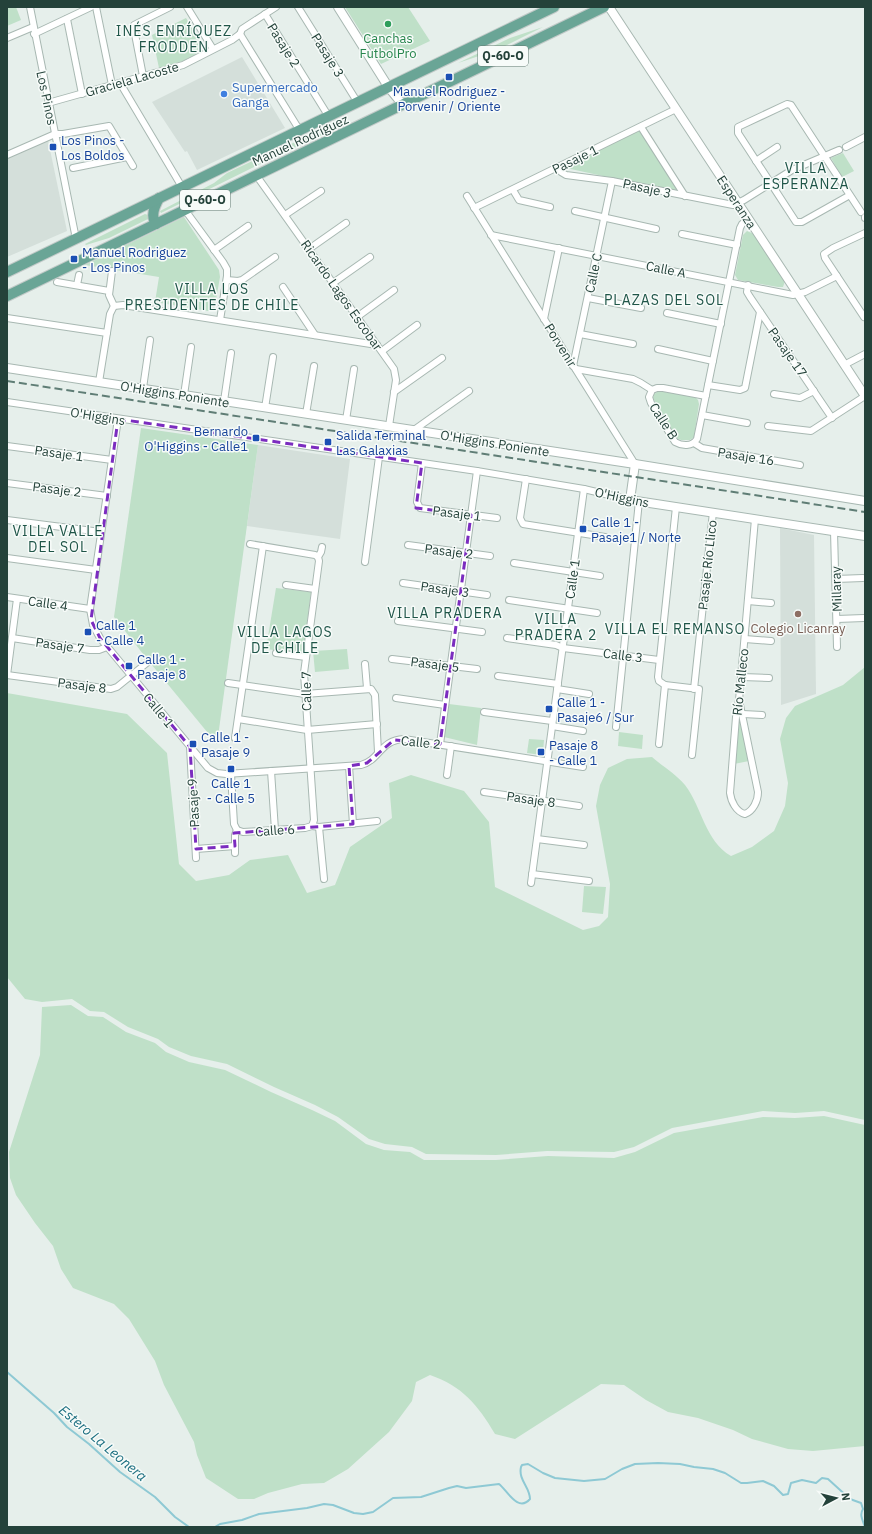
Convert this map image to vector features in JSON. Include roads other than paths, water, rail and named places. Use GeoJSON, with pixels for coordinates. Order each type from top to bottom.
{"type":"FeatureCollection","features":[{"type":"Feature","properties":{"kind":"main road","name":"Manuel Rodríguez"},"geometry":{"type":"LineString","coordinates":[[7,272],[554,7]]}},
{"type":"Feature","properties":{"kind":"main road","name":"Manuel Rodríguez"},"geometry":{"type":"LineString","coordinates":[[7,296],[604,7]]}},
{"type":"Feature","properties":{"kind":"main road"},"geometry":{"type":"LineString","coordinates":[[156,224],[153,219],[153,214],[160,198]]}},
{"type":"Feature","properties":{"kind":"street","name":"Los Pinos"},"geometry":{"type":"LineString","coordinates":[[30,7],[33,31],[76,239]]}},
{"type":"Feature","properties":{"kind":"street"},"geometry":{"type":"LineString","coordinates":[[7,38],[33,31],[66,19],[92,7]]}},
{"type":"Feature","properties":{"kind":"street"},"geometry":{"type":"LineString","coordinates":[[96,7],[112,85]]}},
{"type":"Feature","properties":{"kind":"street"},"geometry":{"type":"LineString","coordinates":[[143,76],[134,25],[170,7]]}},
{"type":"Feature","properties":{"kind":"street"},"geometry":{"type":"LineString","coordinates":[[187,7],[213,49]]}},
{"type":"Feature","properties":{"kind":"street","name":"Graciela Lacoste"},"geometry":{"type":"LineString","coordinates":[[48,103],[188,63],[240,34],[242,29],[276,7]]}},
{"type":"Feature","properties":{"kind":"street","name":"Pasaje 3"},"geometry":{"type":"LineString","coordinates":[[298,7],[358,103]]}},
{"type":"Feature","properties":{"kind":"street"},"geometry":{"type":"LineString","coordinates":[[338,7],[389,88],[403,105]]}},
{"type":"Feature","properties":{"kind":"street","name":"Esperanza"},"geometry":{"type":"LineString","coordinates":[[609,7],[797,295],[865,396]]}},
{"type":"Feature","properties":{"kind":"street","name":"Pasaje 2"},"geometry":{"type":"LineString","coordinates":[[265,14],[329,117]]}},
{"type":"Feature","properties":{"kind":"street"},"geometry":{"type":"LineString","coordinates":[[66,19],[82,94]]}},
{"type":"Feature","properties":{"kind":"street"},"geometry":{"type":"LineString","coordinates":[[240,34],[297,126],[302,130]]}},
{"type":"Feature","properties":{"kind":"street"},"geometry":{"type":"LineString","coordinates":[[120,83],[182,187]]}},
{"type":"Feature","properties":{"kind":"street"},"geometry":{"type":"LineString","coordinates":[[850,195],[798,223],[795,221],[770,183],[738,133],[737,129],[740,126],[787,104],[790,104],[864,216]]}},
{"type":"Feature","properties":{"kind":"street","name":"Pasaje 1"},"geometry":{"type":"LineString","coordinates":[[474,208],[676,109]]}},
{"type":"Feature","properties":{"kind":"street"},"geometry":{"type":"LineString","coordinates":[[7,155],[55,134],[109,126],[133,166]]}},
{"type":"Feature","properties":{"kind":"street"},"geometry":{"type":"LineString","coordinates":[[641,127],[685,196]]}},
{"type":"Feature","properties":{"kind":"street"},"geometry":{"type":"LineString","coordinates":[[846,147],[865,137]]}},
{"type":"Feature","properties":{"kind":"street"},"geometry":{"type":"LineString","coordinates":[[756,161],[777,147]]}},
{"type":"Feature","properties":{"kind":"street"},"geometry":{"type":"LineString","coordinates":[[738,204],[792,170],[824,155],[839,150]]}},
{"type":"Feature","properties":{"kind":"street"},"geometry":{"type":"LineString","coordinates":[[73,168],[127,156]]}},
{"type":"Feature","properties":{"kind":"street","name":"Pasaje 3"},"geometry":{"type":"LineString","coordinates":[[557,168],[566,175],[612,181],[727,205],[738,204]]}},
{"type":"Feature","properties":{"kind":"street","name":"Ricardo Lagos Escobar"},"geometry":{"type":"LineString","coordinates":[[256,175],[394,369],[396,380],[389,426]]}},
{"type":"Feature","properties":{"kind":"street","name":"Calle C"},"geometry":{"type":"LineString","coordinates":[[574,367],[612,181]]}},
{"type":"Feature","properties":{"kind":"street"},"geometry":{"type":"LineString","coordinates":[[513,190],[519,200],[550,206]]}},
{"type":"Feature","properties":{"kind":"street"},"geometry":{"type":"LineString","coordinates":[[285,215],[321,191]]}},
{"type":"Feature","properties":{"kind":"street","name":"Porvenir"},"geometry":{"type":"LineString","coordinates":[[467,196],[635,464]]}},
{"type":"Feature","properties":{"kind":"street"},"geometry":{"type":"LineString","coordinates":[[185,210],[225,266],[227,280],[220,320]]}},
{"type":"Feature","properties":{"kind":"street"},"geometry":{"type":"LineString","coordinates":[[575,211],[656,229]]}},
{"type":"Feature","properties":{"kind":"street","name":"Calle B"},"geometry":{"type":"LineString","coordinates":[[706,396],[657,388],[652,390],[649,397],[651,403],[673,439],[680,444],[694,444],[697,439],[706,396],[713,361],[721,324],[729,281],[742,224],[748,219]]}},
{"type":"Feature","properties":{"kind":"street"},"geometry":{"type":"LineString","coordinates":[[309,249],[346,223]]}},
{"type":"Feature","properties":{"kind":"street"},"geometry":{"type":"LineString","coordinates":[[214,250],[248,226]]}},
{"type":"Feature","properties":{"kind":"street"},"geometry":{"type":"LineString","coordinates":[[864,314],[825,258],[824,254],[833,248],[865,233]]}},
{"type":"Feature","properties":{"kind":"street"},"geometry":{"type":"LineString","coordinates":[[682,234],[737,245]]}},
{"type":"Feature","properties":{"kind":"street","name":"Calle A"},"geometry":{"type":"LineString","coordinates":[[491,235],[729,281],[790,295],[797,295]]}},
{"type":"Feature","properties":{"kind":"street"},"geometry":{"type":"LineString","coordinates":[[544,319],[559,248]]}},
{"type":"Feature","properties":{"kind":"street"},"geometry":{"type":"LineString","coordinates":[[227,280],[242,280],[275,257]]}},
{"type":"Feature","properties":{"kind":"street"},"geometry":{"type":"LineString","coordinates":[[333,283],[370,257]]}},
{"type":"Feature","properties":{"kind":"street"},"geometry":{"type":"LineString","coordinates":[[112,271],[109,291],[110,300],[114,306]]}},
{"type":"Feature","properties":{"kind":"street"},"geometry":{"type":"LineString","coordinates":[[77,285],[79,275]]}},
{"type":"Feature","properties":{"kind":"street"},"geometry":{"type":"LineString","coordinates":[[797,295],[837,276]]}},
{"type":"Feature","properties":{"kind":"street"},"geometry":{"type":"LineString","coordinates":[[57,282],[109,291]]}},
{"type":"Feature","properties":{"kind":"street","name":"Pasaje 17"},"geometry":{"type":"LineString","coordinates":[[748,285],[747,292],[832,418]]}},
{"type":"Feature","properties":{"kind":"street"},"geometry":{"type":"LineString","coordinates":[[283,288],[315,335]]}},
{"type":"Feature","properties":{"kind":"street"},"geometry":{"type":"LineString","coordinates":[[357,317],[394,290]]}},
{"type":"Feature","properties":{"kind":"street"},"geometry":{"type":"LineString","coordinates":[[588,298],[641,308]]}},
{"type":"Feature","properties":{"kind":"street"},"geometry":{"type":"LineString","coordinates":[[99,382],[110,312],[114,306],[123,305],[377,345]]}},
{"type":"Feature","properties":{"kind":"street"},"geometry":{"type":"LineString","coordinates":[[708,385],[740,390],[745,388],[760,312]]}},
{"type":"Feature","properties":{"kind":"street"},"geometry":{"type":"LineString","coordinates":[[667,313],[721,324]]}},
{"type":"Feature","properties":{"kind":"street"},"geometry":{"type":"LineString","coordinates":[[7,318],[107,333]]}},
{"type":"Feature","properties":{"kind":"street"},"geometry":{"type":"LineString","coordinates":[[382,351],[417,325]]}},
{"type":"Feature","properties":{"kind":"street"},"geometry":{"type":"LineString","coordinates":[[580,334],[634,344]]}},
{"type":"Feature","properties":{"kind":"street"},"geometry":{"type":"LineString","coordinates":[[144,388],[150,340]]}},
{"type":"Feature","properties":{"kind":"street"},"geometry":{"type":"LineString","coordinates":[[184,395],[191,347]]}},
{"type":"Feature","properties":{"kind":"street"},"geometry":{"type":"LineString","coordinates":[[658,349],[713,361]]}},
{"type":"Feature","properties":{"kind":"street"},"geometry":{"type":"LineString","coordinates":[[224,401],[231,353]]}},
{"type":"Feature","properties":{"kind":"street"},"geometry":{"type":"LineString","coordinates":[[844,364],[865,354]]}},
{"type":"Feature","properties":{"kind":"street"},"geometry":{"type":"LineString","coordinates":[[265,408],[273,357]]}},
{"type":"Feature","properties":{"kind":"street"},"geometry":{"type":"LineString","coordinates":[[394,392],[442,358]]}},
{"type":"Feature","properties":{"kind":"street"},"geometry":{"type":"LineString","coordinates":[[306,414],[314,366]]}},
{"type":"Feature","properties":{"kind":"street"},"geometry":{"type":"LineString","coordinates":[[574,367],[633,379],[652,390]]}},
{"type":"Feature","properties":{"kind":"street","name":"O'Higgins Poniente"},"geometry":{"type":"LineString","coordinates":[[7,368],[635,464],[865,501]]}},
{"type":"Feature","properties":{"kind":"street"},"geometry":{"type":"LineString","coordinates":[[346,420],[354,369]]}},
{"type":"Feature","properties":{"kind":"street"},"geometry":{"type":"LineString","coordinates":[[414,430],[469,391]]}},
{"type":"Feature","properties":{"kind":"street"},"geometry":{"type":"LineString","coordinates":[[774,394],[800,398],[814,391]]}},
{"type":"Feature","properties":{"kind":"street"},"geometry":{"type":"LineString","coordinates":[[768,426],[810,432],[865,396]]}},
{"type":"Feature","properties":{"kind":"street","name":"O'Higgins"},"geometry":{"type":"LineString","coordinates":[[7,403],[477,471],[584,489],[635,501],[865,536]]}},
{"type":"Feature","properties":{"kind":"street"},"geometry":{"type":"LineString","coordinates":[[702,415],[747,423]]}},
{"type":"Feature","properties":{"kind":"street","name":"Calle 1"},"geometry":{"type":"LineString","coordinates":[[118,419],[90,609],[92,625],[107,646],[208,768],[221,774],[231,774]]}},
{"type":"Feature","properties":{"kind":"street","name":"Pasaje 16"},"geometry":{"type":"LineString","coordinates":[[694,444],[702,448],[800,465]]}},
{"type":"Feature","properties":{"kind":"street","name":"Pasaje 1"},"geometry":{"type":"LineString","coordinates":[[7,446],[112,460]]}},
{"type":"Feature","properties":{"kind":"street"},"geometry":{"type":"LineString","coordinates":[[365,562],[379,457]]}},
{"type":"Feature","properties":{"kind":"street","name":"Pasaje 1"},"geometry":{"type":"LineString","coordinates":[[422,463],[417,502],[418,506],[422,509],[497,518]]}},
{"type":"Feature","properties":{"kind":"street"},"geometry":{"type":"LineString","coordinates":[[616,727],[635,501],[635,464]]}},
{"type":"Feature","properties":{"kind":"street"},"geometry":{"type":"LineString","coordinates":[[440,744],[477,471]]}},
{"type":"Feature","properties":{"kind":"street"},"geometry":{"type":"LineString","coordinates":[[526,479],[520,518],[521,523],[526,526],[606,537]]}},
{"type":"Feature","properties":{"kind":"street","name":"Pasaje 2"},"geometry":{"type":"LineString","coordinates":[[7,483],[107,496]]}},
{"type":"Feature","properties":{"kind":"street","name":"Calle 1"},"geometry":{"type":"LineString","coordinates":[[531,882],[584,489]]}},
{"type":"Feature","properties":{"kind":"street"},"geometry":{"type":"LineString","coordinates":[[676,507],[658,679],[665,685],[696,689]]}},
{"type":"Feature","properties":{"kind":"street","name":"Pasaje Río Llico"},"geometry":{"type":"LineString","coordinates":[[692,755],[696,689],[713,512]]}},
{"type":"Feature","properties":{"kind":"street","name":"Río Malleco"},"geometry":{"type":"LineString","coordinates":[[743,714],[758,792],[757,799],[753,807],[745,814],[738,811],[731,799],[730,793],[736,717],[742,676],[755,519]]}},
{"type":"Feature","properties":{"kind":"street"},"geometry":{"type":"LineString","coordinates":[[7,520],[101,532]]}},
{"type":"Feature","properties":{"kind":"street","name":"Millaray"},"geometry":{"type":"LineString","coordinates":[[834,532],[837,646]]}},
{"type":"Feature","properties":{"kind":"street"},"geometry":{"type":"LineString","coordinates":[[250,544],[315,555],[318,557]]}},
{"type":"Feature","properties":{"kind":"street"},"geometry":{"type":"LineString","coordinates":[[235,738],[263,546]]}},
{"type":"Feature","properties":{"kind":"street","name":"Pasaje 2"},"geometry":{"type":"LineString","coordinates":[[408,546],[490,556]]}},
{"type":"Feature","properties":{"kind":"street","name":"Calle 7"},"geometry":{"type":"LineString","coordinates":[[312,826],[314,820],[304,673],[319,561],[318,557],[322,547]]}},
{"type":"Feature","properties":{"kind":"street"},"geometry":{"type":"LineString","coordinates":[[7,558],[96,570]]}},
{"type":"Feature","properties":{"kind":"street"},"geometry":{"type":"LineString","coordinates":[[514,563],[600,576]]}},
{"type":"Feature","properties":{"kind":"street"},"geometry":{"type":"LineString","coordinates":[[836,579],[863,578]]}},
{"type":"Feature","properties":{"kind":"street","name":"Pasaje 3"},"geometry":{"type":"LineString","coordinates":[[403,583],[487,595]]}},
{"type":"Feature","properties":{"kind":"street"},"geometry":{"type":"LineString","coordinates":[[286,585],[315,589]]}},
{"type":"Feature","properties":{"kind":"street","name":"Calle 4"},"geometry":{"type":"LineString","coordinates":[[7,597],[90,609]]}},
{"type":"Feature","properties":{"kind":"street"},"geometry":{"type":"LineString","coordinates":[[7,675],[17,599]]}},
{"type":"Feature","properties":{"kind":"street"},"geometry":{"type":"LineString","coordinates":[[509,600],[597,613]]}},
{"type":"Feature","properties":{"kind":"street"},"geometry":{"type":"LineString","coordinates":[[748,601],[771,603]]}},
{"type":"Feature","properties":{"kind":"street"},"geometry":{"type":"LineString","coordinates":[[837,619],[864,618]]}},
{"type":"Feature","properties":{"kind":"street"},"geometry":{"type":"LineString","coordinates":[[398,621],[482,632]]}},
{"type":"Feature","properties":{"kind":"street","name":"Pasaje 7"},"geometry":{"type":"LineString","coordinates":[[12,638],[95,650],[107,646]]}},
{"type":"Feature","properties":{"kind":"street","name":"Calle 3"},"geometry":{"type":"LineString","coordinates":[[506,638],[556,645],[562,648],[659,660]]}},
{"type":"Feature","properties":{"kind":"street"},"geometry":{"type":"LineString","coordinates":[[745,639],[771,641]]}},
{"type":"Feature","properties":{"kind":"street"},"geometry":{"type":"LineString","coordinates":[[276,653],[306,657]]}},
{"type":"Feature","properties":{"kind":"street","name":"Pasaje 5"},"geometry":{"type":"LineString","coordinates":[[392,659],[477,669]]}},
{"type":"Feature","properties":{"kind":"street","name":"Pasaje 8"},"geometry":{"type":"LineString","coordinates":[[7,675],[111,689],[115,688],[148,662]]}},
{"type":"Feature","properties":{"kind":"street"},"geometry":{"type":"LineString","coordinates":[[365,664],[367,688]]}},
{"type":"Feature","properties":{"kind":"street"},"geometry":{"type":"LineString","coordinates":[[498,676],[557,686],[589,694]]}},
{"type":"Feature","properties":{"kind":"street"},"geometry":{"type":"LineString","coordinates":[[742,676],[770,678]]}},
{"type":"Feature","properties":{"kind":"street"},"geometry":{"type":"LineString","coordinates":[[228,682],[305,694],[367,688],[370,689],[374,693],[378,752]]}},
{"type":"Feature","properties":{"kind":"street"},"geometry":{"type":"LineString","coordinates":[[658,744],[665,685]]}},
{"type":"Feature","properties":{"kind":"street"},"geometry":{"type":"LineString","coordinates":[[396,698],[446,705]]}},
{"type":"Feature","properties":{"kind":"street"},"geometry":{"type":"LineString","coordinates":[[739,700],[743,714],[762,715]]}},
{"type":"Feature","properties":{"kind":"street"},"geometry":{"type":"LineString","coordinates":[[484,712],[583,730]]}},
{"type":"Feature","properties":{"kind":"street"},"geometry":{"type":"LineString","coordinates":[[238,719],[307,730],[376,724]]}},
{"type":"Feature","properties":{"kind":"street","name":"Calle 2"},"geometry":{"type":"LineString","coordinates":[[231,774],[349,766],[367,763],[387,744],[399,739],[547,761]]}},
{"type":"Feature","properties":{"kind":"street"},"geometry":{"type":"LineString","coordinates":[[447,776],[451,746]]}},
{"type":"Feature","properties":{"kind":"street","name":"Pasaje 9"},"geometry":{"type":"LineString","coordinates":[[190,747],[196,858]]}},
{"type":"Feature","properties":{"kind":"street"},"geometry":{"type":"LineString","coordinates":[[547,761],[583,767]]}},
{"type":"Feature","properties":{"kind":"street"},"geometry":{"type":"LineString","coordinates":[[349,766],[353,824]]}},
{"type":"Feature","properties":{"kind":"street"},"geometry":{"type":"LineString","coordinates":[[271,771],[275,830]]}},
{"type":"Feature","properties":{"kind":"street"},"geometry":{"type":"LineString","coordinates":[[196,849],[235,849],[234,835],[237,830],[234,824],[231,774]]}},
{"type":"Feature","properties":{"kind":"street","name":"Pasaje 8"},"geometry":{"type":"LineString","coordinates":[[484,792],[579,806]]}},
{"type":"Feature","properties":{"kind":"street","name":"Calle 6"},"geometry":{"type":"LineString","coordinates":[[237,830],[243,832],[308,828],[312,826],[319,827],[377,821]]}},
{"type":"Feature","properties":{"kind":"street"},"geometry":{"type":"LineString","coordinates":[[319,827],[324,879]]}},
{"type":"Feature","properties":{"kind":"street"},"geometry":{"type":"LineString","coordinates":[[537,839],[584,845]]}},
{"type":"Feature","properties":{"kind":"street"},"geometry":{"type":"LineString","coordinates":[[532,874],[589,881]]}},
{"type":"Feature","properties":{"kind":"waterway","name":"Estero La Leonera"},"geometry":{"type":"LineString","coordinates":[[7,1372],[54,1413],[67,1427],[89,1444],[120,1472],[155,1497],[175,1517],[189,1527]]}},
{"type":"Feature","properties":{"kind":"waterway","name":"Estero La Leonera"},"geometry":{"type":"LineString","coordinates":[[215,1527],[220,1524],[242,1520],[259,1514],[307,1508],[324,1504],[333,1505],[354,1513],[363,1514],[373,1512],[393,1498],[421,1497],[457,1486],[466,1488],[499,1484],[517,1502],[526,1503],[530,1499],[521,1476],[522,1465],[528,1464],[555,1478],[584,1481],[605,1479],[622,1469],[635,1464],[658,1463],[680,1464],[713,1469],[725,1473],[741,1483],[763,1481],[774,1486],[783,1495],[788,1494],[791,1483],[802,1480],[816,1483],[822,1478],[828,1479],[850,1499],[861,1503],[863,1509],[861,1516],[865,1527]]}},
{"type":"Feature","properties":{"kind":"railway"},"geometry":{"type":"LineString","coordinates":[[7,381],[865,512]]}},
{"type":"Feature","properties":{"kind":"place","name":"Canchas FutbolPro"},"geometry":{"type":"Point","coordinates":[388,24]}},
{"type":"Feature","properties":{"kind":"place","name":"Manuel Rodriguez - Porvenir / Oriente"},"geometry":{"type":"Point","coordinates":[449,77]}},
{"type":"Feature","properties":{"kind":"place","name":"Supermercado Ganga"},"geometry":{"type":"Point","coordinates":[224,94]}},
{"type":"Feature","properties":{"kind":"place","name":"Los Pinos - Los Boldos"},"geometry":{"type":"Point","coordinates":[53,147]}},
{"type":"Feature","properties":{"kind":"place","name":"Manuel Rodriguez - Los Pinos"},"geometry":{"type":"Point","coordinates":[74,259]}},
{"type":"Feature","properties":{"kind":"place","name":"Bernardo O'Higgins - Calle1"},"geometry":{"type":"Point","coordinates":[256,438]}},
{"type":"Feature","properties":{"kind":"place","name":"Salida Terminal Las Galaxias"},"geometry":{"type":"Point","coordinates":[328,442]}},
{"type":"Feature","properties":{"kind":"place","name":"Calle 1 - Pasaje1 / Norte"},"geometry":{"type":"Point","coordinates":[583,529]}},
{"type":"Feature","properties":{"kind":"place","name":"Colegio Licanray"},"geometry":{"type":"Point","coordinates":[798,614]}},
{"type":"Feature","properties":{"kind":"place","name":"Calle 1 - Calle 4"},"geometry":{"type":"Point","coordinates":[88,632]}},
{"type":"Feature","properties":{"kind":"place","name":"Calle 1 - Pasaje 8"},"geometry":{"type":"Point","coordinates":[129,666]}},
{"type":"Feature","properties":{"kind":"place","name":"Calle 1 - Pasaje6 / Sur"},"geometry":{"type":"Point","coordinates":[549,709]}},
{"type":"Feature","properties":{"kind":"place","name":"Calle 1 - Pasaje 9"},"geometry":{"type":"Point","coordinates":[193,744]}},
{"type":"Feature","properties":{"kind":"place","name":"Pasaje 8 - Calle 1"},"geometry":{"type":"Point","coordinates":[541,752]}},
{"type":"Feature","properties":{"kind":"place","name":"Calle 1 - Calle 5"},"geometry":{"type":"Point","coordinates":[231,769]}},
{"type":"Feature","properties":{"kind":"district","name":"INÉS ENRÍQUEZ FRODDEN"},"geometry":{"type":"Point","coordinates":[174,40]}},
{"type":"Feature","properties":{"kind":"district","name":"VILLA ESPERANZA"},"geometry":{"type":"Point","coordinates":[806,176]}},
{"type":"Feature","properties":{"kind":"district","name":"VILLA LOS PRESIDENTES DE CHILE"},"geometry":{"type":"Point","coordinates":[212,298]}},
{"type":"Feature","properties":{"kind":"district","name":"PLAZAS DEL SOL"},"geometry":{"type":"Point","coordinates":[664,300]}},
{"type":"Feature","properties":{"kind":"district","name":"VILLA VALLE DEL SOL"},"geometry":{"type":"Point","coordinates":[58,540]}},
{"type":"Feature","properties":{"kind":"district","name":"VILLA PRADERA"},"geometry":{"type":"Point","coordinates":[445,613]}},
{"type":"Feature","properties":{"kind":"district","name":"VILLA PRADERA 2"},"geometry":{"type":"Point","coordinates":[556,628]}},
{"type":"Feature","properties":{"kind":"district","name":"VILLA EL REMANSO"},"geometry":{"type":"Point","coordinates":[675,629]}},
{"type":"Feature","properties":{"kind":"district","name":"VILLA LAGOS DE CHILE"},"geometry":{"type":"Point","coordinates":[285,640]}}]}
